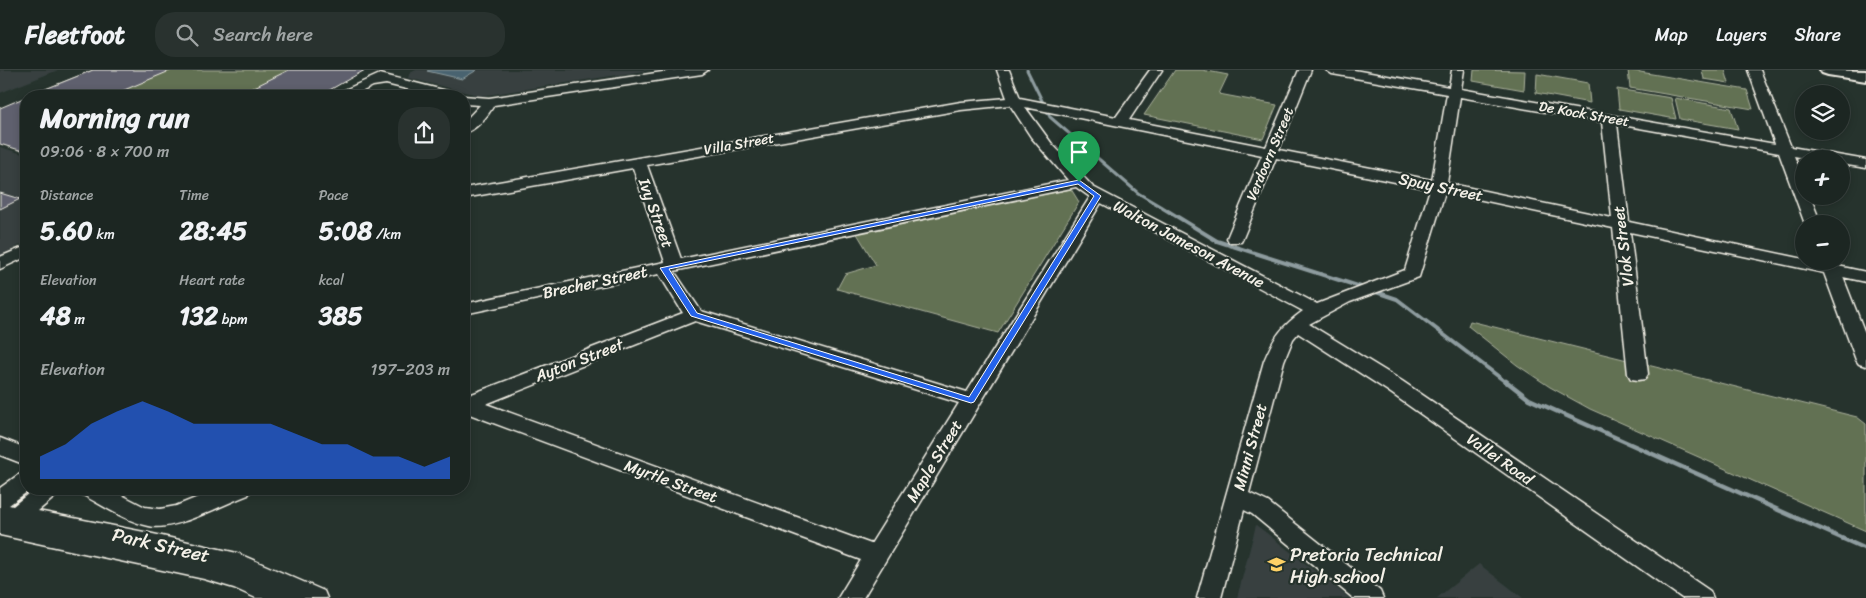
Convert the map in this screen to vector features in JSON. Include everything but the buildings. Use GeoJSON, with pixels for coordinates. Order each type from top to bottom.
{"type":"FeatureCollection","features":[{"type":"Feature","properties":{"kind":"main road"},"geometry":{"type":"LineString","coordinates":[[1828,70],[1866,76]]}},
{"type":"Feature","properties":{"kind":"main road"},"geometry":{"type":"LineString","coordinates":[[1861,70],[1866,71]]}},
{"type":"Feature","properties":{"kind":"street"},"geometry":{"type":"LineString","coordinates":[[355,90],[405,70]]}},
{"type":"Feature","properties":{"kind":"street"},"geometry":{"type":"LineString","coordinates":[[470,100],[489,102],[702,70]]}},
{"type":"Feature","properties":{"kind":"street","name":"Walton Jameson Avenue"},"geometry":{"type":"LineString","coordinates":[[1003,70],[1014,101],[1034,132],[1079,182],[1098,196],[1315,310]]}},
{"type":"Feature","properties":{"kind":"street"},"geometry":{"type":"LineString","coordinates":[[1120,122],[1156,70]]}},
{"type":"Feature","properties":{"kind":"street","name":"Verdoorn Street"},"geometry":{"type":"LineString","coordinates":[[1235,238],[1305,70]]}},
{"type":"Feature","properties":{"kind":"street","name":"De Kock Street"},"geometry":{"type":"LineString","coordinates":[[1332,70],[1795,152]]}},
{"type":"Feature","properties":{"kind":"street"},"geometry":{"type":"LineString","coordinates":[[1439,186],[1458,70]]}},
{"type":"Feature","properties":{"kind":"street"},"geometry":{"type":"LineString","coordinates":[[1754,70],[1809,215]]}},
{"type":"Feature","properties":{"kind":"street"},"geometry":{"type":"LineString","coordinates":[[363,90],[389,75],[433,90]]}},
{"type":"Feature","properties":{"kind":"street","name":"Spuy Street"},"geometry":{"type":"LineString","coordinates":[[1014,101],[1439,186],[1620,225],[1795,258]]}},
{"type":"Feature","properties":{"kind":"street","name":"Villa Street"},"geometry":{"type":"LineString","coordinates":[[470,192],[961,106],[1014,101]]}},
{"type":"Feature","properties":{"kind":"street"},"geometry":{"type":"LineString","coordinates":[[470,124],[484,111],[489,102]]}},
{"type":"Feature","properties":{"kind":"street","name":"Vlok Street"},"geometry":{"type":"LineString","coordinates":[[1609,118],[1638,374]]}},
{"type":"Feature","properties":{"kind":"street"},"geometry":{"type":"LineString","coordinates":[[1850,161],[1866,164]]}},
{"type":"Feature","properties":{"kind":"street","name":"Ivy Street"},"geometry":{"type":"LineString","coordinates":[[638,162],[670,266],[694,315]]}},
{"type":"Feature","properties":{"kind":"street","name":"Brecher Street"},"geometry":{"type":"LineString","coordinates":[[470,308],[1079,182]]}},
{"type":"Feature","properties":{"kind":"street","name":"Minni Street"},"geometry":{"type":"LineString","coordinates":[[1209,598],[1274,361],[1285,336],[1296,324],[1315,310],[1413,273],[1439,186]]}},
{"type":"Feature","properties":{"kind":"street","name":"Maple Street"},"geometry":{"type":"LineString","coordinates":[[850,598],[1098,196]]}},
{"type":"Feature","properties":{"kind":"street"},"geometry":{"type":"LineString","coordinates":[[0,264],[20,254]]}},
{"type":"Feature","properties":{"kind":"street"},"geometry":{"type":"LineString","coordinates":[[0,272],[20,262]]}},
{"type":"Feature","properties":{"kind":"street"},"geometry":{"type":"LineString","coordinates":[[1831,270],[1866,360]]}},
{"type":"Feature","properties":{"kind":"street","name":"Spuy Street"},"geometry":{"type":"LineString","coordinates":[[1844,270],[1866,277]]}},
{"type":"Feature","properties":{"kind":"street"},"geometry":{"type":"LineString","coordinates":[[694,315],[971,400]]}},
{"type":"Feature","properties":{"kind":"street","name":"Ayton Street"},"geometry":{"type":"LineString","coordinates":[[470,402],[694,315]]}},
{"type":"Feature","properties":{"kind":"street","name":"Vallei Road"},"geometry":{"type":"LineString","coordinates":[[1296,324],[1395,386],[1701,598]]}},
{"type":"Feature","properties":{"kind":"street","name":"Myrtle Street"},"geometry":{"type":"LineString","coordinates":[[470,406],[877,556]]}},
{"type":"Feature","properties":{"kind":"street"},"geometry":{"type":"LineString","coordinates":[[0,446],[20,454]]}},
{"type":"Feature","properties":{"kind":"street"},"geometry":{"type":"LineString","coordinates":[[3,518],[20,490]]}},
{"type":"Feature","properties":{"kind":"street"},"geometry":{"type":"LineString","coordinates":[[3,518],[39,495]]}},
{"type":"Feature","properties":{"kind":"street","name":"Park Street"},"geometry":{"type":"LineString","coordinates":[[103,495],[142,515],[158,518],[182,512],[225,495]]}},
{"type":"Feature","properties":{"kind":"street"},"geometry":{"type":"LineString","coordinates":[[1237,497],[1260,508],[1371,598]]}},
{"type":"Feature","properties":{"kind":"street","name":"Park Street"},"geometry":{"type":"LineString","coordinates":[[3,518],[204,569],[241,580],[281,598]]}},
{"type":"Feature","properties":{"kind":"street","name":"Park Street"},"geometry":{"type":"LineString","coordinates":[[3,518],[144,541],[237,563],[315,598]]}},
{"type":"Feature","properties":{"kind":"shaded area"},"geometry":{"type":"Polygon","coordinates":[[[0,70],[58,70],[0,93],[0,70]]]}},
{"type":"Feature","properties":{"kind":"shaded area"},"geometry":{"type":"Polygon","coordinates":[[[416,70],[651,70],[481,96],[470,93],[470,90],[457,90],[408,78],[410,73],[416,70]]]}},
{"type":"Feature","properties":{"kind":"shaded area"},"geometry":{"type":"Polygon","coordinates":[[[0,147],[20,153],[20,245],[0,256],[0,147]]]}},
{"type":"Feature","properties":{"kind":"shaded area","name":"Pretoria Technical High school"},"geometry":{"type":"Polygon","coordinates":[[[1256,525],[1264,531],[1349,598],[1237,598],[1256,525]]]}},
{"type":"Feature","properties":{"kind":"shaded area","name":"Pretoria Technical High school"},"geometry":{"type":"Polygon","coordinates":[[[1479,564],[1523,598],[1437,598],[1479,564]]]}},
{"type":"Feature","properties":{"kind":"green space"},"geometry":{"type":"Polygon","coordinates":[[[93,70],[362,71],[329,90],[43,90],[93,70]]]}},
{"type":"Feature","properties":{"kind":"green space"},"geometry":{"type":"Polygon","coordinates":[[[1175,70],[1202,70],[1228,75],[1219,94],[1277,105],[1263,139],[1144,115],[1175,70]]]}},
{"type":"Feature","properties":{"kind":"green space"},"geometry":{"type":"Polygon","coordinates":[[[1474,70],[1525,71],[1524,90],[1473,81],[1474,70]]]}},
{"type":"Feature","properties":{"kind":"green space"},"geometry":{"type":"Polygon","coordinates":[[[1628,70],[1747,90],[1753,109],[1630,88],[1628,70]]]}},
{"type":"Feature","properties":{"kind":"green space"},"geometry":{"type":"Polygon","coordinates":[[[1702,70],[1725,70],[1729,83],[1704,79],[1702,70]]]}},
{"type":"Feature","properties":{"kind":"green space"},"geometry":{"type":"Polygon","coordinates":[[[1537,74],[1588,83],[1590,103],[1536,93],[1537,74]]]}},
{"type":"Feature","properties":{"kind":"green space"},"geometry":{"type":"Polygon","coordinates":[[[1617,89],[1671,98],[1676,119],[1619,109],[1617,89]]]}},
{"type":"Feature","properties":{"kind":"green space"},"geometry":{"type":"Polygon","coordinates":[[[1675,98],[1731,108],[1738,129],[1680,119],[1675,98]]]}},
{"type":"Feature","properties":{"kind":"green space"},"geometry":{"type":"Polygon","coordinates":[[[1071,189],[1079,202],[998,333],[837,289],[845,274],[876,265],[856,232],[1071,189]]]}},
{"type":"Feature","properties":{"kind":"green space"},"geometry":{"type":"Polygon","coordinates":[[[1470,321],[1857,417],[1866,424],[1866,531],[1590,409],[1550,387],[1517,365],[1468,326],[1470,321]]]}},
{"type":"Feature","properties":{"kind":"water"},"geometry":{"type":"Polygon","coordinates":[[[477,70],[462,79],[427,71],[477,70]]]}},
{"type":"Feature","properties":{"kind":"waterway"},"geometry":{"type":"LineString","coordinates":[[1027,70],[1050,117],[1138,193],[1165,209]]}},
{"type":"Feature","properties":{"kind":"waterway"},"geometry":{"type":"LineString","coordinates":[[1163,208],[1217,241],[1364,288]]}},
{"type":"Feature","properties":{"kind":"waterway"},"geometry":{"type":"LineString","coordinates":[[1373,291],[1397,299],[1507,383]]}},
{"type":"Feature","properties":{"kind":"waterway"},"geometry":{"type":"LineString","coordinates":[[1506,381],[1529,399],[1866,549]]}},
{"type":"Feature","properties":{"kind":"place","name":"Pretoria Technical High school"},"geometry":{"type":"Point","coordinates":[1276,565]}},
{"type":"Feature","properties":{"kind":"route"},"geometry":{"type":"LineString","coordinates":[[1079,182],[1098,196],[971,400],[694,315],[664,268],[1079,182]]}}]}
